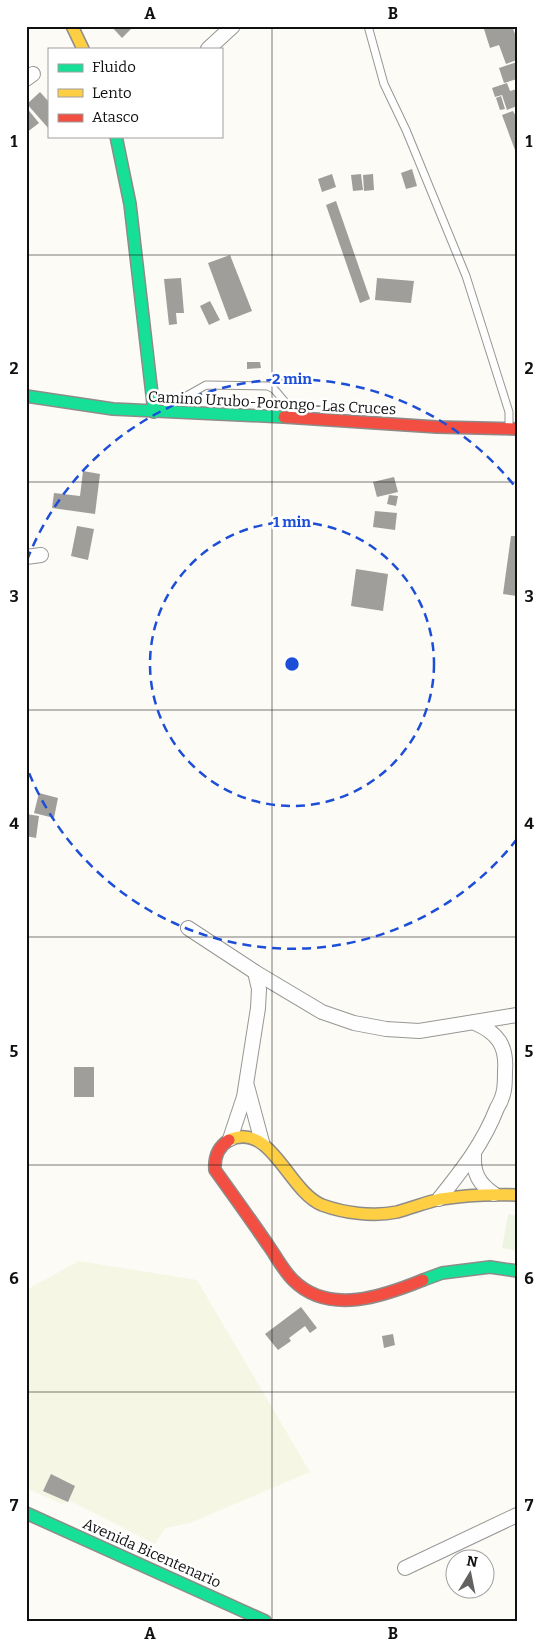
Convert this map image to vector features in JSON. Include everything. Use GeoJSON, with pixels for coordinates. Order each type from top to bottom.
{"type":"FeatureCollection","features":[{"type":"Feature","properties":{"kind":"street"},"geometry":{"type":"LineString","coordinates":[[72,26],[83,48]]}},
{"type":"Feature","properties":{"kind":"street"},"geometry":{"type":"LineString","coordinates":[[209,48],[233,26]]}},
{"type":"Feature","properties":{"kind":"street"},"geometry":{"type":"LineString","coordinates":[[117,138],[124,162],[137,272],[157,412]]}},
{"type":"Feature","properties":{"kind":"street","name":"Camino Urubo-Porongo-Las Cruces"},"geometry":{"type":"LineString","coordinates":[[26,396],[77,404],[157,412],[299,418],[418,426],[513,428]]}},
{"type":"Feature","properties":{"kind":"street"},"geometry":{"type":"LineString","coordinates":[[26,557],[40,555]]}},
{"type":"Feature","properties":{"kind":"street"},"geometry":{"type":"LineString","coordinates":[[188,928],[255,972],[322,1012],[354,1023],[386,1029],[419,1031],[517,1015]]}},
{"type":"Feature","properties":{"kind":"street"},"geometry":{"type":"LineString","coordinates":[[230,1139],[244,1097],[258,1008],[259,989],[255,972]]}},
{"type":"Feature","properties":{"kind":"street"},"geometry":{"type":"LineString","coordinates":[[439,1199],[474,1155],[490,1126],[504,1091],[506,1059],[503,1047],[496,1036],[487,1028],[475,1023]]}},
{"type":"Feature","properties":{"kind":"street"},"geometry":{"type":"LineString","coordinates":[[246,1083],[262,1142]]}},
{"type":"Feature","properties":{"kind":"street"},"geometry":{"type":"LineString","coordinates":[[517,1194],[439,1199],[390,1212],[355,1214],[320,1204],[294,1182],[271,1150],[262,1142],[238,1136],[230,1139],[222,1145],[214,1161],[215,1170],[292,1280],[313,1294],[338,1300],[362,1299],[389,1294],[442,1273],[490,1267],[517,1271]]}},
{"type":"Feature","properties":{"kind":"street"},"geometry":{"type":"LineString","coordinates":[[474,1155],[474,1167],[477,1178],[484,1187],[494,1194]]}},
{"type":"Feature","properties":{"kind":"street","name":"Avenida Bicentenario"},"geometry":{"type":"LineString","coordinates":[[26,1513],[265,1621]]}},
{"type":"Feature","properties":{"kind":"street"},"geometry":{"type":"LineString","coordinates":[[405,1568],[517,1516]]}},
{"type":"Feature","properties":{"kind":"lane"},"geometry":{"type":"LineString","coordinates":[[368,26],[384,84],[406,130],[466,276],[513,428]]}},
{"type":"Feature","properties":{"kind":"lane"},"geometry":{"type":"LineString","coordinates":[[157,412],[206,385],[268,386],[274,389],[299,418]]}},
{"type":"Feature","properties":{"kind":"green space"},"geometry":{"type":"Polygon","coordinates":[[[508,1214],[517,1216],[517,1251],[502,1248],[508,1214]]]}},
{"type":"Feature","properties":{"kind":"green space"},"geometry":{"type":"Polygon","coordinates":[[[79,1261],[197,1280],[310,1472],[190,1523],[165,1528],[155,1544],[70,1501],[62,1504],[26,1488],[26,1290],[79,1261]]]}},
{"type":"Feature","properties":{"kind":"building"},"geometry":{"type":"Polygon","coordinates":[[[111,26],[134,26],[122,38],[111,26]]]}},
{"type":"Feature","properties":{"kind":"building"},"geometry":{"type":"Polygon","coordinates":[[[483,26],[512,26],[517,39],[517,60],[506,64],[499,45],[490,48],[483,26]]]}},
{"type":"Feature","properties":{"kind":"building"},"geometry":{"type":"Polygon","coordinates":[[[517,62],[517,79],[504,83],[499,68],[517,62]]]}},
{"type":"Feature","properties":{"kind":"building"},"geometry":{"type":"Polygon","coordinates":[[[507,83],[510,91],[517,89],[517,106],[507,110],[502,95],[495,97],[492,88],[507,83]]]}},
{"type":"Feature","properties":{"kind":"building"},"geometry":{"type":"Polygon","coordinates":[[[40,92],[48,101],[48,128],[27,104],[40,92]]]}},
{"type":"Feature","properties":{"kind":"building"},"geometry":{"type":"Polygon","coordinates":[[[501,96],[505,109],[500,110],[496,98],[501,96]]]}},
{"type":"Feature","properties":{"kind":"building"},"geometry":{"type":"Polygon","coordinates":[[[26,107],[39,123],[26,133],[26,107]]]}},
{"type":"Feature","properties":{"kind":"building"},"geometry":{"type":"Polygon","coordinates":[[[513,111],[517,118],[517,149],[515,150],[502,115],[513,111]]]}},
{"type":"Feature","properties":{"kind":"building"},"geometry":{"type":"Polygon","coordinates":[[[412,169],[417,186],[406,189],[401,173],[412,169]]]}},
{"type":"Feature","properties":{"kind":"building"},"geometry":{"type":"Polygon","coordinates":[[[332,174],[336,187],[322,192],[318,179],[332,174]]]}},
{"type":"Feature","properties":{"kind":"building"},"geometry":{"type":"Polygon","coordinates":[[[361,174],[363,190],[353,191],[351,175],[361,174]]]}},
{"type":"Feature","properties":{"kind":"building"},"geometry":{"type":"Polygon","coordinates":[[[373,174],[374,190],[364,191],[363,175],[373,174]]]}},
{"type":"Feature","properties":{"kind":"building"},"geometry":{"type":"Polygon","coordinates":[[[336,201],[370,299],[360,303],[326,205],[336,201]]]}},
{"type":"Feature","properties":{"kind":"building"},"geometry":{"type":"Polygon","coordinates":[[[230,255],[252,311],[229,320],[208,263],[230,255]]]}},
{"type":"Feature","properties":{"kind":"building"},"geometry":{"type":"Polygon","coordinates":[[[181,278],[184,313],[176,313],[177,324],[169,325],[164,279],[181,278]]]}},
{"type":"Feature","properties":{"kind":"building"},"geometry":{"type":"Polygon","coordinates":[[[377,278],[414,281],[411,303],[375,300],[377,278]]]}},
{"type":"Feature","properties":{"kind":"building"},"geometry":{"type":"Polygon","coordinates":[[[210,301],[220,320],[209,325],[200,306],[210,301]]]}},
{"type":"Feature","properties":{"kind":"building"},"geometry":{"type":"Polygon","coordinates":[[[247,362],[260,362],[261,368],[247,369],[247,362]]]}},
{"type":"Feature","properties":{"kind":"building"},"geometry":{"type":"Polygon","coordinates":[[[83,471],[100,474],[95,514],[52,508],[54,493],[80,496],[83,471]]]}},
{"type":"Feature","properties":{"kind":"building"},"geometry":{"type":"Polygon","coordinates":[[[394,477],[398,492],[377,497],[373,482],[394,477]]]}},
{"type":"Feature","properties":{"kind":"building"},"geometry":{"type":"Polygon","coordinates":[[[389,495],[398,496],[396,506],[387,504],[389,495]]]}},
{"type":"Feature","properties":{"kind":"building"},"geometry":{"type":"Polygon","coordinates":[[[375,511],[397,513],[395,530],[373,527],[375,511]]]}},
{"type":"Feature","properties":{"kind":"building"},"geometry":{"type":"Polygon","coordinates":[[[77,526],[94,529],[88,560],[71,556],[77,526]]]}},
{"type":"Feature","properties":{"kind":"building"},"geometry":{"type":"Polygon","coordinates":[[[511,536],[517,536],[517,596],[503,594],[511,536]]]}},
{"type":"Feature","properties":{"kind":"building"},"geometry":{"type":"Polygon","coordinates":[[[356,569],[388,574],[383,611],[351,606],[356,569]]]}},
{"type":"Feature","properties":{"kind":"building"},"geometry":{"type":"Polygon","coordinates":[[[39,793],[58,798],[54,818],[34,813],[39,793]]]}},
{"type":"Feature","properties":{"kind":"building"},"geometry":{"type":"Polygon","coordinates":[[[26,814],[39,816],[36,838],[26,836],[26,814]]]}},
{"type":"Feature","properties":{"kind":"building"},"geometry":{"type":"Polygon","coordinates":[[[74,1067],[94,1067],[94,1097],[74,1097],[74,1067]]]}},
{"type":"Feature","properties":{"kind":"building"},"geometry":{"type":"Polygon","coordinates":[[[301,1307],[317,1328],[310,1333],[305,1326],[289,1338],[291,1341],[278,1350],[265,1334],[301,1307]]]}},
{"type":"Feature","properties":{"kind":"building"},"geometry":{"type":"Polygon","coordinates":[[[393,1334],[395,1345],[384,1348],[382,1336],[393,1334]]]}},
{"type":"Feature","properties":{"kind":"building"},"geometry":{"type":"Polygon","coordinates":[[[51,1474],[75,1486],[68,1502],[43,1491],[51,1474]]]}},
{"type":"Feature","properties":{"kind":"traffic: fast"},"geometry":{"type":"LineString","coordinates":[[116,138],[130,204],[154,412]]}},
{"type":"Feature","properties":{"kind":"traffic: fast"},"geometry":{"type":"LineString","coordinates":[[26,396],[113,409],[284,417]]}},
{"type":"Feature","properties":{"kind":"traffic: fast"},"geometry":{"type":"LineString","coordinates":[[423,1280],[442,1273],[490,1267],[517,1271]]}},
{"type":"Feature","properties":{"kind":"traffic: fast"},"geometry":{"type":"LineString","coordinates":[[26,1513],[265,1621]]}},
{"type":"Feature","properties":{"kind":"traffic: slow"},"geometry":{"type":"LineString","coordinates":[[72,26],[83,48]]}},
{"type":"Feature","properties":{"kind":"traffic: slow"},"geometry":{"type":"LineString","coordinates":[[229,1140],[244,1137],[256,1140],[268,1149],[310,1197],[322,1205],[349,1212],[388,1213],[435,1200],[479,1195],[517,1195]]}},
{"type":"Feature","properties":{"kind":"traffic: jam"},"geometry":{"type":"LineString","coordinates":[[284,417],[437,427],[517,429]]}},
{"type":"Feature","properties":{"kind":"traffic: jam"},"geometry":{"type":"LineString","coordinates":[[229,1140],[218,1153],[215,1161],[215,1170],[286,1272],[307,1291],[323,1297],[357,1300],[391,1292],[423,1280]]}}]}
